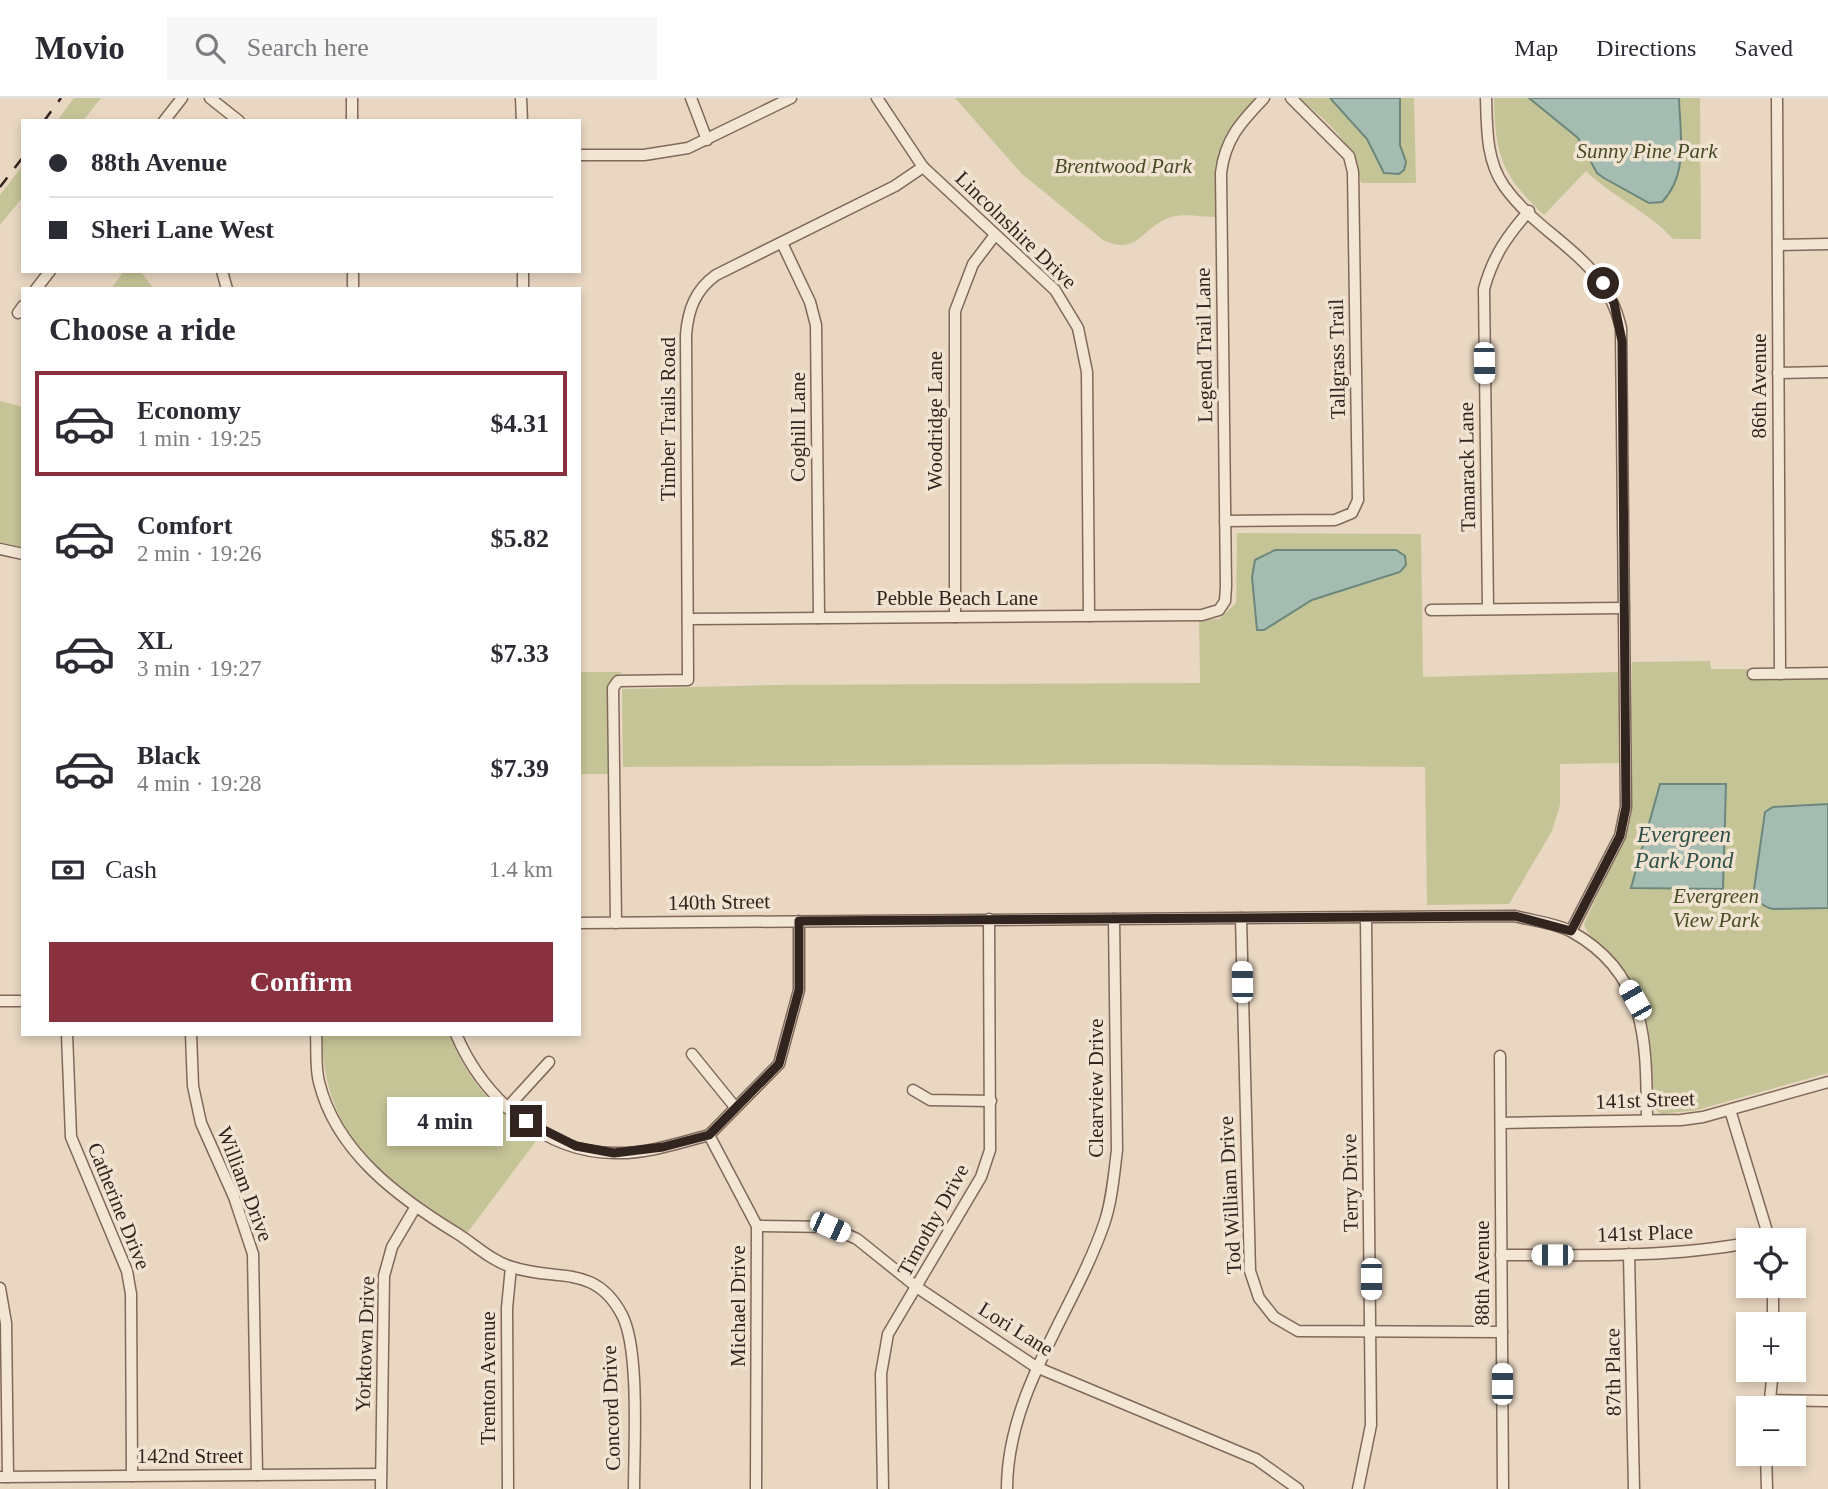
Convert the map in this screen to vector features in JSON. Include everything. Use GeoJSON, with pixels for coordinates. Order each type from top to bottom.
{"type":"FeatureCollection","features":[{"type":"Feature","properties":{"kind":"street"},"geometry":{"type":"LineString","coordinates":[[166,119],[182,98]]}},
{"type":"Feature","properties":{"kind":"street"},"geometry":{"type":"LineString","coordinates":[[210,98],[236,119]]}},
{"type":"Feature","properties":{"kind":"street"},"geometry":{"type":"LineString","coordinates":[[352,98],[352,119]]}},
{"type":"Feature","properties":{"kind":"street"},"geometry":{"type":"LineString","coordinates":[[521,98],[522,119]]}},
{"type":"Feature","properties":{"kind":"street"},"geometry":{"type":"LineString","coordinates":[[691,98],[707,140]]}},
{"type":"Feature","properties":{"kind":"street"},"geometry":{"type":"LineString","coordinates":[[581,155],[663,153],[707,140],[791,98]]}},
{"type":"Feature","properties":{"kind":"street","name":"Lincolnshire Drive"},"geometry":{"type":"LineString","coordinates":[[877,98],[923,167],[1055,289],[1068,308],[1084,347],[1089,616]]}},
{"type":"Feature","properties":{"kind":"street","name":"Legend Trail Lane"},"geometry":{"type":"LineString","coordinates":[[1222,606],[1226,586],[1221,173],[1225,150],[1234,130],[1264,98]]}},
{"type":"Feature","properties":{"kind":"street","name":"Tallgrass Trail"},"geometry":{"type":"LineString","coordinates":[[1225,521],[1335,520],[1352,513],[1358,500],[1353,172],[1349,156],[1291,98]]}},
{"type":"Feature","properties":{"kind":"street"},"geometry":{"type":"LineString","coordinates":[[1486,98],[1489,148],[1504,186],[1593,269],[1609,294],[1618,316],[1622,341],[1626,807],[1620,836],[1571,931],[1606,958],[1635,1000],[1646,1037],[1647,1121]]}},
{"type":"Feature","properties":{"kind":"street","name":"86th Avenue"},"geometry":{"type":"LineString","coordinates":[[1777,98],[1780,674]]}},
{"type":"Feature","properties":{"kind":"street","name":"Timber Trails Road"},"geometry":{"type":"LineString","coordinates":[[616,923],[613,688],[618,681],[688,680],[687,319],[696,294],[709,280],[895,186],[923,167]]}},
{"type":"Feature","properties":{"kind":"street","name":"Tamarack Lane"},"geometry":{"type":"LineString","coordinates":[[1488,609],[1484,289],[1489,270],[1504,239],[1529,211]]}},
{"type":"Feature","properties":{"kind":"street","name":"Woodridge Lane"},"geometry":{"type":"LineString","coordinates":[[956,617],[956,312],[973,264],[995,235]]}},
{"type":"Feature","properties":{"kind":"street","name":"Coghill Lane"},"geometry":{"type":"LineString","coordinates":[[782,243],[810,302],[816,325],[819,618]]}},
{"type":"Feature","properties":{"kind":"street"},"geometry":{"type":"LineString","coordinates":[[1778,245],[1828,244]]}},
{"type":"Feature","properties":{"kind":"street"},"geometry":{"type":"LineString","coordinates":[[38,287],[48,273]]}},
{"type":"Feature","properties":{"kind":"street"},"geometry":{"type":"LineString","coordinates":[[1778,373],[1828,372]]}},
{"type":"Feature","properties":{"kind":"street"},"geometry":{"type":"LineString","coordinates":[[0,549],[21,554]]}},
{"type":"Feature","properties":{"kind":"street","name":"Pebble Beach Lane"},"geometry":{"type":"LineString","coordinates":[[688,619],[1202,615],[1212,613],[1222,606]]}},
{"type":"Feature","properties":{"kind":"street"},"geometry":{"type":"LineString","coordinates":[[1431,610],[1624,608]]}},
{"type":"Feature","properties":{"kind":"street"},"geometry":{"type":"LineString","coordinates":[[1753,674],[1828,673]]}},
{"type":"Feature","properties":{"kind":"street","name":"140th Street"},"geometry":{"type":"LineString","coordinates":[[581,923],[1515,916],[1571,931]]}},
{"type":"Feature","properties":{"kind":"street","name":"Terry Drive"},"geometry":{"type":"LineString","coordinates":[[1358,1489],[1371,1425],[1366,917]]}},
{"type":"Feature","properties":{"kind":"street","name":"Tod William Drive"},"geometry":{"type":"LineString","coordinates":[[1241,918],[1250,1271],[1259,1298],[1274,1317],[1298,1331],[1371,1334],[1502,1332]]}},
{"type":"Feature","properties":{"kind":"street","name":"Timothy Drive"},"geometry":{"type":"LineString","coordinates":[[883,1489],[881,1374],[888,1334],[918,1288],[981,1177],[990,1150],[989,919]]}},
{"type":"Feature","properties":{"kind":"street","name":"Clearview Drive"},"geometry":{"type":"LineString","coordinates":[[1007,1489],[1007,1468],[1036,1367],[1104,1224],[1113,1184],[1117,1150],[1114,919]]}},
{"type":"Feature","properties":{"kind":"street"},"geometry":{"type":"LineString","coordinates":[[457,1036],[466,1058],[484,1085],[507,1108],[537,1130],[576,1146],[614,1153],[663,1147],[709,1135],[779,1064],[799,990],[799,921]]}},
{"type":"Feature","properties":{"kind":"street"},"geometry":{"type":"LineString","coordinates":[[0,1001],[21,1001]]}},
{"type":"Feature","properties":{"kind":"street","name":"Catherine Drive"},"geometry":{"type":"LineString","coordinates":[[67,1036],[71,1136],[127,1271],[131,1294],[132,1476]]}},
{"type":"Feature","properties":{"kind":"street","name":"William Drive"},"geometry":{"type":"LineString","coordinates":[[191,1036],[194,1086],[201,1122],[234,1197],[253,1254],[257,1475]]}},
{"type":"Feature","properties":{"kind":"street","name":"Concord Drive"},"geometry":{"type":"LineString","coordinates":[[316,1036],[318,1080],[331,1116],[347,1144],[415,1208],[511,1267],[583,1278],[606,1293],[623,1316],[627,1329],[634,1394],[634,1489]]}},
{"type":"Feature","properties":{"kind":"street"},"geometry":{"type":"LineString","coordinates":[[692,1054],[735,1107]]}},
{"type":"Feature","properties":{"kind":"street","name":"88th Avenue"},"geometry":{"type":"LineString","coordinates":[[1500,1056],[1503,1489]]}},
{"type":"Feature","properties":{"kind":"street"},"geometry":{"type":"LineString","coordinates":[[507,1108],[549,1062]]}},
{"type":"Feature","properties":{"kind":"street","name":"141st Street"},"geometry":{"type":"LineString","coordinates":[[1500,1123],[1647,1121],[1703,1117],[1828,1082]]}},
{"type":"Feature","properties":{"kind":"street"},"geometry":{"type":"LineString","coordinates":[[913,1090],[930,1100],[991,1101]]}},
{"type":"Feature","properties":{"kind":"street"},"geometry":{"type":"LineString","coordinates":[[1730,1110],[1764,1228]]}},
{"type":"Feature","properties":{"kind":"street","name":"Michael Drive"},"geometry":{"type":"LineString","coordinates":[[709,1135],[757,1226],[756,1489]]}},
{"type":"Feature","properties":{"kind":"street","name":"Yorktown Drive"},"geometry":{"type":"LineString","coordinates":[[381,1489],[384,1276],[392,1247],[415,1208]]}},
{"type":"Feature","properties":{"kind":"street","name":"Lori Lane"},"geometry":{"type":"LineString","coordinates":[[757,1226],[830,1227],[857,1239],[918,1288],[1036,1367],[1256,1459],[1298,1489]]}},
{"type":"Feature","properties":{"kind":"street","name":"141st Place"},"geometry":{"type":"LineString","coordinates":[[1501,1255],[1629,1254],[1716,1249],[1736,1245]]}},
{"type":"Feature","properties":{"kind":"street","name":"87th Place"},"geometry":{"type":"LineString","coordinates":[[1629,1254],[1634,1489]]}},
{"type":"Feature","properties":{"kind":"street","name":"Trenton Avenue"},"geometry":{"type":"LineString","coordinates":[[508,1489],[507,1308],[511,1267]]}},
{"type":"Feature","properties":{"kind":"street"},"geometry":{"type":"LineString","coordinates":[[0,1288],[4,1297],[4,1477]]}},
{"type":"Feature","properties":{"kind":"street"},"geometry":{"type":"LineString","coordinates":[[1806,1402],[1828,1401]]}},
{"type":"Feature","properties":{"kind":"street"},"geometry":{"type":"LineString","coordinates":[[1766,1466],[1767,1489]]}},
{"type":"Feature","properties":{"kind":"street","name":"142nd Street"},"geometry":{"type":"LineString","coordinates":[[4,1477],[381,1474]]}},
{"type":"Feature","properties":{"kind":"green space"},"geometry":{"type":"Polygon","coordinates":[[[74,98],[101,98],[85,119],[58,119],[74,98]]]}},
{"type":"Feature","properties":{"kind":"green space","name":"Brentwood Park"},"geometry":{"type":"Polygon","coordinates":[[[955,98],[1257,98],[1224,139],[1217,164],[1216,217],[1171,217],[1161,221],[1133,243],[1125,245],[1103,240],[1022,174],[955,98]]]}},
{"type":"Feature","properties":{"kind":"green space"},"geometry":{"type":"Polygon","coordinates":[[[1300,98],[1330,98],[1367,139],[1384,173],[1399,174],[1406,162],[1401,151],[1400,98],[1414,98],[1416,183],[1361,183],[1358,169],[1347,146],[1331,126],[1300,98]]]}},
{"type":"Feature","properties":{"kind":"green space","name":"Sunny Pine Park"},"geometry":{"type":"Polygon","coordinates":[[[1494,98],[1700,98],[1701,239],[1673,239],[1653,220],[1607,189],[1586,171],[1544,215],[1519,188],[1504,163],[1496,135],[1494,98]]]}},
{"type":"Feature","properties":{"kind":"green space"},"geometry":{"type":"Polygon","coordinates":[[[21,168],[21,199],[0,225],[0,195],[21,168]]]}},
{"type":"Feature","properties":{"kind":"green space"},"geometry":{"type":"Polygon","coordinates":[[[123,273],[142,273],[152,287],[112,287],[123,273]]]}},
{"type":"Feature","properties":{"kind":"green space"},"geometry":{"type":"Polygon","coordinates":[[[0,401],[21,406],[21,547],[0,542],[0,401]]]}},
{"type":"Feature","properties":{"kind":"green space"},"geometry":{"type":"Polygon","coordinates":[[[1237,533],[1421,534],[1423,677],[1618,672],[1620,763],[1560,764],[1560,805],[1552,831],[1509,904],[1427,905],[1425,767],[1151,764],[623,767],[622,689],[770,685],[1200,683],[1199,620],[1219,619],[1236,603],[1237,533]],[[1275,550],[1255,560],[1252,577],[1256,623],[1286,617],[1312,600],[1400,572],[1396,550],[1275,550]]]}},
{"type":"Feature","properties":{"kind":"green space","name":"Evergreen View Park"},"geometry":{"type":"Polygon","coordinates":[[[1710,661],[1711,669],[1751,669],[1752,677],[1828,677],[1828,1073],[1697,1110],[1661,1114],[1653,1107],[1650,1040],[1643,1008],[1628,977],[1584,924],[1624,838],[1631,805],[1632,662],[1710,661]]]}},
{"type":"Feature","properties":{"kind":"green space"},"geometry":{"type":"Polygon","coordinates":[[[581,672],[622,672],[609,683],[610,774],[581,774],[581,672]]]}},
{"type":"Feature","properties":{"kind":"green space"},"geometry":{"type":"Polygon","coordinates":[[[322,1036],[450,1036],[464,1066],[484,1094],[509,1118],[539,1137],[467,1233],[411,1194],[365,1154],[347,1130],[334,1103],[325,1071],[322,1036]]]}},
{"type":"Feature","properties":{"kind":"water"},"geometry":{"type":"Polygon","coordinates":[[[1330,98],[1400,98],[1400,145],[1406,162],[1404,170],[1399,174],[1384,173],[1367,139],[1330,98]]]}},
{"type":"Feature","properties":{"kind":"water"},"geometry":{"type":"Polygon","coordinates":[[[1529,98],[1679,98],[1680,166],[1671,191],[1662,202],[1649,203],[1604,178],[1597,173],[1578,138],[1529,98]]]}},
{"type":"Feature","properties":{"kind":"water"},"geometry":{"type":"Polygon","coordinates":[[[1275,550],[1396,550],[1405,556],[1406,565],[1400,572],[1312,600],[1264,630],[1257,630],[1252,577],[1255,560],[1275,550]]]}},
{"type":"Feature","properties":{"kind":"water","name":"Evergreen Park Pond"},"geometry":{"type":"Polygon","coordinates":[[[1660,784],[1726,784],[1723,889],[1631,888],[1660,784]]]}},
{"type":"Feature","properties":{"kind":"water"},"geometry":{"type":"Polygon","coordinates":[[[1828,804],[1828,908],[1773,909],[1763,905],[1754,889],[1765,812],[1773,807],[1828,804]]]}},
{"type":"Feature","properties":{"kind":"railway"},"geometry":{"type":"LineString","coordinates":[[45,119],[61,98]]}},
{"type":"Feature","properties":{"kind":"railway"},"geometry":{"type":"LineString","coordinates":[[0,187],[21,160]]}},
{"type":"Feature","properties":{"kind":"route"},"geometry":{"type":"LineString","coordinates":[[526,1121],[537,1130],[576,1146],[614,1153],[663,1147],[709,1135],[779,1064],[797,1009],[800,971],[799,921],[1515,916],[1571,931],[1620,836],[1626,807],[1622,341],[1614,303],[1603,283]]}}]}
